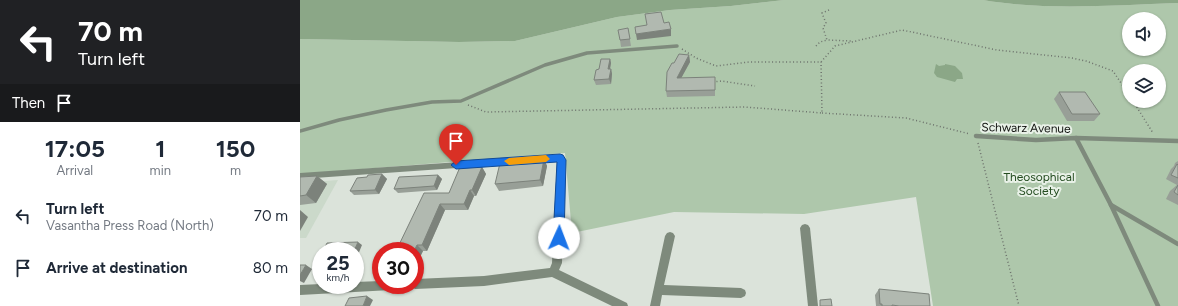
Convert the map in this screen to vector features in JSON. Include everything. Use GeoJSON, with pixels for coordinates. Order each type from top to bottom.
{"type":"FeatureCollection","features":[{"type":"Feature","properties":{"kind":"street"},"geometry":{"type":"LineString","coordinates":[[300,176],[560,158],[557,263],[553,272]]}},
{"type":"Feature","properties":{"kind":"street"},"geometry":{"type":"LineString","coordinates":[[805,228],[813,306]]}},
{"type":"Feature","properties":{"kind":"street"},"geometry":{"type":"LineString","coordinates":[[655,306],[660,290],[670,236]]}},
{"type":"Feature","properties":{"kind":"street"},"geometry":{"type":"LineString","coordinates":[[424,284],[484,281],[553,272],[623,306]]}},
{"type":"Feature","properties":{"kind":"street"},"geometry":{"type":"LineString","coordinates":[[300,290],[372,286]]}},
{"type":"Feature","properties":{"kind":"street"},"geometry":{"type":"LineString","coordinates":[[660,290],[741,294]]}},
{"type":"Feature","properties":{"kind":"lane"},"geometry":{"type":"LineString","coordinates":[[300,131],[339,120],[386,110],[432,102],[461,102],[545,65],[586,53],[677,46]]}},
{"type":"Feature","properties":{"kind":"lane","name":"Schwarz Avenue"},"geometry":{"type":"LineString","coordinates":[[976,136],[1036,140],[1076,138],[1178,141]]}},
{"type":"Feature","properties":{"kind":"lane"},"geometry":{"type":"LineString","coordinates":[[1076,138],[1111,205],[1158,306]]}},
{"type":"Feature","properties":{"kind":"lane"},"geometry":{"type":"LineString","coordinates":[[1111,205],[1178,244]]}},
{"type":"Feature","properties":{"kind":"path"},"geometry":{"type":"LineString","coordinates":[[827,40],[824,28],[826,23],[822,13],[829,10]]}},
{"type":"Feature","properties":{"kind":"path"},"geometry":{"type":"LineString","coordinates":[[822,113],[821,62],[835,46],[902,30],[998,50],[1072,58],[1114,71],[1122,84]]}},
{"type":"Feature","properties":{"kind":"path"},"geometry":{"type":"LineString","coordinates":[[816,46],[820,42],[827,40],[853,41]]}},
{"type":"Feature","properties":{"kind":"path"},"geometry":{"type":"LineString","coordinates":[[677,46],[696,58],[716,66],[749,62],[821,62]]}},
{"type":"Feature","properties":{"kind":"path"},"geometry":{"type":"LineString","coordinates":[[712,82],[721,81],[755,86]]}},
{"type":"Feature","properties":{"kind":"path"},"geometry":{"type":"LineString","coordinates":[[461,102],[486,112],[744,107],[906,118],[976,136]]}},
{"type":"Feature","properties":{"kind":"path"},"geometry":{"type":"LineString","coordinates":[[1137,108],[1157,140]]}},
{"type":"Feature","properties":{"kind":"path","name":"Schwarz Avenue"},"geometry":{"type":"LineString","coordinates":[[976,136],[1019,306]]}},
{"type":"Feature","properties":{"kind":"shaded area"},"geometry":{"type":"Polygon","coordinates":[[[300,0],[784,0],[731,6],[670,10],[617,17],[515,41],[459,42],[300,39],[300,0]]]}},
{"type":"Feature","properties":{"kind":"shaded area"},"geometry":{"type":"Polygon","coordinates":[[[983,0],[1178,0],[1178,3],[1105,6],[1056,6],[983,0]]]}},
{"type":"Feature","properties":{"kind":"shaded area"},"geometry":{"type":"Polygon","coordinates":[[[936,64],[939,66],[945,64],[955,66],[962,73],[963,79],[957,79],[955,82],[937,77],[934,73],[936,64]]]}},
{"type":"Feature","properties":{"kind":"shaded area"},"geometry":{"type":"Polygon","coordinates":[[[338,180],[306,238],[300,238],[300,183],[338,180]]]}},
{"type":"Feature","properties":{"kind":"green space","name":"Theosophical Society"},"geometry":{"type":"Polygon","coordinates":[[[784,0],[983,0],[1056,6],[1105,6],[1178,3],[1178,306],[933,306],[916,197],[804,214],[674,212],[572,233],[565,153],[300,174],[300,39],[459,42],[515,41],[617,17],[670,10],[731,6],[784,0]]]}},
{"type":"Feature","properties":{"kind":"building"},"geometry":{"type":"Polygon","coordinates":[[[661,12],[664,23],[669,22],[671,29],[636,34],[635,27],[647,25],[645,14],[661,12]]]}},
{"type":"Feature","properties":{"kind":"building"},"geometry":{"type":"Polygon","coordinates":[[[628,28],[630,39],[620,40],[618,30],[628,28]]]}},
{"type":"Feature","properties":{"kind":"building"},"geometry":{"type":"Polygon","coordinates":[[[679,54],[689,55],[677,78],[715,77],[715,90],[666,91],[667,72],[679,54]]]}},
{"type":"Feature","properties":{"kind":"building"},"geometry":{"type":"Polygon","coordinates":[[[601,59],[610,59],[608,69],[611,69],[609,79],[594,80],[596,70],[599,69],[601,59]]]}},
{"type":"Feature","properties":{"kind":"building"},"geometry":{"type":"Polygon","coordinates":[[[1059,92],[1085,92],[1100,114],[1072,114],[1059,92]]]}},
{"type":"Feature","properties":{"kind":"building"},"geometry":{"type":"Polygon","coordinates":[[[544,159],[540,180],[495,184],[500,163],[544,159]]]}},
{"type":"Feature","properties":{"kind":"building"},"geometry":{"type":"Polygon","coordinates":[[[1177,164],[1178,165],[1178,178],[1171,175],[1177,164]]]}},
{"type":"Feature","properties":{"kind":"building"},"geometry":{"type":"Polygon","coordinates":[[[460,167],[482,167],[464,204],[440,204],[423,242],[400,242],[424,193],[449,193],[460,167]]]}},
{"type":"Feature","properties":{"kind":"building"},"geometry":{"type":"Polygon","coordinates":[[[382,174],[375,190],[350,191],[357,178],[367,177],[368,175],[382,174]]]}},
{"type":"Feature","properties":{"kind":"building"},"geometry":{"type":"Polygon","coordinates":[[[438,175],[434,186],[394,189],[399,177],[438,175]]]}},
{"type":"Feature","properties":{"kind":"building"},"geometry":{"type":"Polygon","coordinates":[[[317,176],[306,195],[300,196],[300,177],[317,176]]]}},
{"type":"Feature","properties":{"kind":"building"},"geometry":{"type":"Polygon","coordinates":[[[1178,185],[1178,195],[1174,192],[1178,185]]]}},
{"type":"Feature","properties":{"kind":"building"},"geometry":{"type":"Polygon","coordinates":[[[300,265],[306,265],[300,275],[300,265]]]}},
{"type":"Feature","properties":{"kind":"building"},"geometry":{"type":"Polygon","coordinates":[[[879,289],[929,294],[930,306],[882,306],[882,304],[880,304],[879,289]]]}},
{"type":"Feature","properties":{"kind":"building"},"geometry":{"type":"Polygon","coordinates":[[[367,296],[363,306],[345,306],[349,298],[367,296]]]}},
{"type":"Feature","properties":{"kind":"building"},"geometry":{"type":"Polygon","coordinates":[[[831,299],[832,306],[820,306],[820,300],[831,299]]]}},
{"type":"Feature","properties":{"kind":"slow traffic"},"geometry":{"type":"LineString","coordinates":[[509,161],[546,159]]}},
{"type":"Feature","properties":{"kind":"route"},"geometry":{"type":"LineString","coordinates":[[456,165],[560,158],[559,238]]}}]}
